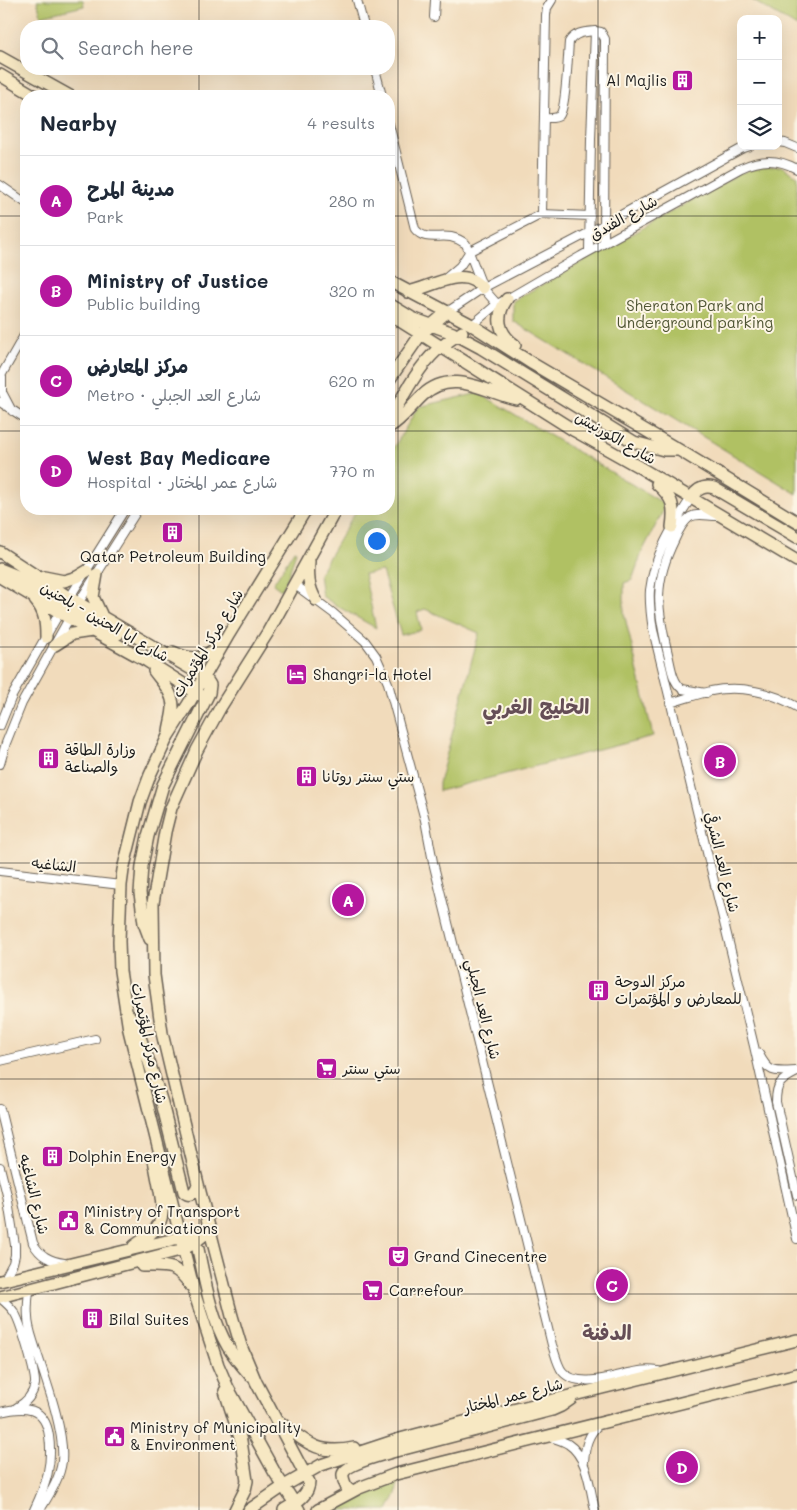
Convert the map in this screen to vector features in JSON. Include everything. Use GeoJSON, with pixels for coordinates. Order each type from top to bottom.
{"type":"FeatureCollection","features":[{"type":"Feature","properties":{"kind":"street"},"geometry":{"type":"LineString","coordinates":[[357,0],[362,20]]}},
{"type":"Feature","properties":{"kind":"street"},"geometry":{"type":"LineString","coordinates":[[434,17],[435,0]]}},
{"type":"Feature","properties":{"kind":"street"},"geometry":{"type":"LineString","coordinates":[[542,214],[546,15],[547,8],[552,0]]}},
{"type":"Feature","properties":{"kind":"street"},"geometry":{"type":"LineString","coordinates":[[544,118],[556,118],[562,113],[568,42],[578,34],[595,31],[601,32],[605,39],[604,243]]}},
{"type":"Feature","properties":{"kind":"street"},"geometry":{"type":"LineString","coordinates":[[589,251],[595,31]]}},
{"type":"Feature","properties":{"kind":"street"},"geometry":{"type":"LineString","coordinates":[[0,57],[20,68]]}},
{"type":"Feature","properties":{"kind":"street"},"geometry":{"type":"LineString","coordinates":[[0,75],[25,90]]}},
{"type":"Feature","properties":{"kind":"street"},"geometry":{"type":"LineString","coordinates":[[32,75],[59,90]]}},
{"type":"Feature","properties":{"kind":"street"},"geometry":{"type":"LineString","coordinates":[[377,75],[381,90]]}},
{"type":"Feature","properties":{"kind":"street"},"geometry":{"type":"LineString","coordinates":[[782,143],[797,148]]}},
{"type":"Feature","properties":{"kind":"street"},"geometry":{"type":"LineString","coordinates":[[395,148],[415,229],[427,237],[452,237],[466,244],[470,250],[483,288]]}},
{"type":"Feature","properties":{"kind":"street","name":"شارع الفندق"},"geometry":{"type":"LineString","coordinates":[[447,312],[483,288],[739,150]]}},
{"type":"Feature","properties":{"kind":"street","name":"شارع الفندق"},"geometry":{"type":"LineString","coordinates":[[472,325],[502,302],[589,251],[746,166],[763,161],[772,161],[787,163],[797,169]]}},
{"type":"Feature","properties":{"kind":"street"},"geometry":{"type":"LineString","coordinates":[[0,185],[20,199]]}},
{"type":"Feature","properties":{"kind":"street"},"geometry":{"type":"LineString","coordinates":[[408,292],[420,290],[443,280],[456,270],[470,250],[542,214],[590,216]]}},
{"type":"Feature","properties":{"kind":"street"},"geometry":{"type":"LineString","coordinates":[[443,280],[466,278],[475,281],[502,302],[499,317],[501,329],[507,339],[526,354],[533,364]]}},
{"type":"Feature","properties":{"kind":"street","name":"شارع الكورنيش"},"geometry":{"type":"LineString","coordinates":[[395,284],[472,325],[533,364],[797,522]]}},
{"type":"Feature","properties":{"kind":"street"},"geometry":{"type":"LineString","coordinates":[[395,308],[412,318],[457,335],[481,348],[623,436],[651,448],[679,450]]}},
{"type":"Feature","properties":{"kind":"street"},"geometry":{"type":"LineString","coordinates":[[395,371],[421,334],[447,312]]}},
{"type":"Feature","properties":{"kind":"street","name":"شارع الكورنيش"},"geometry":{"type":"LineString","coordinates":[[395,318],[575,431],[797,561]]}},
{"type":"Feature","properties":{"kind":"street"},"geometry":{"type":"LineString","coordinates":[[395,410],[430,358],[472,325]]}},
{"type":"Feature","properties":{"kind":"street"},"geometry":{"type":"LineString","coordinates":[[12,411],[2,392],[1,375],[20,342]]}},
{"type":"Feature","properties":{"kind":"street"},"geometry":{"type":"LineString","coordinates":[[395,423],[403,417],[425,393],[436,386],[449,383],[462,382],[477,385],[507,397],[525,400]]}},
{"type":"Feature","properties":{"kind":"street"},"geometry":{"type":"LineString","coordinates":[[0,402],[20,416]]}},
{"type":"Feature","properties":{"kind":"street"},"geometry":{"type":"LineString","coordinates":[[639,467],[671,498],[674,510],[672,527]]}},
{"type":"Feature","properties":{"kind":"street"},"geometry":{"type":"LineString","coordinates":[[691,498],[699,489],[714,488],[797,537]]}},
{"type":"Feature","properties":{"kind":"street","name":"شارع العد الشرقي"},"geometry":{"type":"LineString","coordinates":[[691,498],[672,527],[656,563],[650,597],[652,630],[754,1046],[797,1239]]}},
{"type":"Feature","properties":{"kind":"street"},"geometry":{"type":"LineString","coordinates":[[706,693],[682,689],[673,676],[660,621],[658,597],[663,567],[669,550],[688,518],[699,514],[714,517],[720,516]]}},
{"type":"Feature","properties":{"kind":"street"},"geometry":{"type":"LineString","coordinates":[[102,616],[93,597],[92,573],[122,515]]}},
{"type":"Feature","properties":{"kind":"street"},"geometry":{"type":"LineString","coordinates":[[0,726],[12,696],[46,637],[134,515]]}},
{"type":"Feature","properties":{"kind":"street","name":"شارع مركز المؤتمرات"},"geometry":{"type":"LineString","coordinates":[[181,1237],[125,1010],[120,971],[119,940],[123,870],[140,802],[168,736],[302,515]]}},
{"type":"Feature","properties":{"kind":"street","name":"شارع مركز المؤتمرات"},"geometry":{"type":"LineString","coordinates":[[305,1474],[256,1382],[237,1335],[162,1033],[152,948],[153,903],[171,808],[197,750],[220,708],[257,651],[333,515]]}},
{"type":"Feature","properties":{"kind":"street","name":"شارع ابا الحنين - بلحنين"},"geometry":{"type":"LineString","coordinates":[[0,552],[38,578],[92,631],[147,662],[220,708]]}},
{"type":"Feature","properties":{"kind":"street"},"geometry":{"type":"LineString","coordinates":[[310,556],[309,580],[316,600]]}},
{"type":"Feature","properties":{"kind":"street"},"geometry":{"type":"LineString","coordinates":[[0,569],[15,575],[122,635],[135,635]]}},
{"type":"Feature","properties":{"kind":"street"},"geometry":{"type":"LineString","coordinates":[[38,578],[45,577],[64,581],[92,573]]}},
{"type":"Feature","properties":{"kind":"street","name":"شارع ابا الحنين - بلحنين"},"geometry":{"type":"LineString","coordinates":[[0,577],[32,597],[102,616],[205,677]]}},
{"type":"Feature","properties":{"kind":"street","name":"شارع العد الجبلي"},"geometry":{"type":"LineString","coordinates":[[294,584],[366,641],[376,656],[388,683],[424,815],[433,862],[552,1345],[559,1365],[566,1375],[578,1380],[592,1380],[636,1371],[668,1372]]}},
{"type":"Feature","properties":{"kind":"street"},"geometry":{"type":"LineString","coordinates":[[32,597],[43,611],[46,637]]}},
{"type":"Feature","properties":{"kind":"street"},"geometry":{"type":"LineString","coordinates":[[0,764],[6,742],[22,703],[56,645],[69,607]]}},
{"type":"Feature","properties":{"kind":"street"},"geometry":{"type":"LineString","coordinates":[[56,645],[72,634],[92,631]]}},
{"type":"Feature","properties":{"kind":"street"},"geometry":{"type":"LineString","coordinates":[[160,650],[168,650],[185,657],[200,657],[212,652],[229,634]]}},
{"type":"Feature","properties":{"kind":"street"},"geometry":{"type":"LineString","coordinates":[[147,662],[165,684],[172,698],[173,708],[168,736]]}},
{"type":"Feature","properties":{"kind":"street"},"geometry":{"type":"LineString","coordinates":[[152,948],[144,923],[140,892],[142,866],[148,836],[163,785],[210,689],[205,677]]}},
{"type":"Feature","properties":{"kind":"street"},"geometry":{"type":"LineString","coordinates":[[670,703],[725,690],[763,692],[797,707]]}},
{"type":"Feature","properties":{"kind":"street","name":"الشاغيه"},"geometry":{"type":"LineString","coordinates":[[0,871],[121,885]]}},
{"type":"Feature","properties":{"kind":"street"},"geometry":{"type":"LineString","coordinates":[[125,1010],[136,1026],[150,1065],[162,1103],[184,1192],[192,1194],[198,1184]]}},
{"type":"Feature","properties":{"kind":"street"},"geometry":{"type":"LineString","coordinates":[[0,1061],[95,1039]]}},
{"type":"Feature","properties":{"kind":"street"},"geometry":{"type":"LineString","coordinates":[[754,1046],[763,1062],[770,1069],[778,1072],[797,1072]]}},
{"type":"Feature","properties":{"kind":"street"},"geometry":{"type":"LineString","coordinates":[[797,1072],[784,1078],[776,1090],[776,1102],[797,1195]]}},
{"type":"Feature","properties":{"kind":"street"},"geometry":{"type":"LineString","coordinates":[[128,1249],[148,1237],[159,1224],[163,1212],[156,1168],[143,1114],[144,1093]]}},
{"type":"Feature","properties":{"kind":"street","name":"شارع الشاغيه"},"geometry":{"type":"LineString","coordinates":[[0,1109],[33,1243],[41,1254],[47,1258],[55,1262],[69,1264]]}},
{"type":"Feature","properties":{"kind":"street","name":"شارع الشاغيه"},"geometry":{"type":"LineString","coordinates":[[0,1167],[7,1195],[16,1255],[2,1281]]}},
{"type":"Feature","properties":{"kind":"street"},"geometry":{"type":"LineString","coordinates":[[2,1281],[210,1230]]}},
{"type":"Feature","properties":{"kind":"street"},"geometry":{"type":"LineString","coordinates":[[0,1298],[130,1264],[189,1246],[210,1230]]}},
{"type":"Feature","properties":{"kind":"street"},"geometry":{"type":"LineString","coordinates":[[181,1237],[189,1246],[198,1249],[211,1304],[220,1330],[233,1354],[256,1382]]}},
{"type":"Feature","properties":{"kind":"street"},"geometry":{"type":"LineString","coordinates":[[189,1246],[195,1295]]}},
{"type":"Feature","properties":{"kind":"street"},"geometry":{"type":"LineString","coordinates":[[130,1264],[168,1266],[180,1271],[190,1284],[195,1295],[241,1441],[247,1480],[245,1490],[235,1510]]}},
{"type":"Feature","properties":{"kind":"street"},"geometry":{"type":"LineString","coordinates":[[29,1291],[29,1325],[62,1443],[60,1471],[40,1510]]}},
{"type":"Feature","properties":{"kind":"street"},"geometry":{"type":"LineString","coordinates":[[0,1298],[11,1308],[19,1320],[35,1378],[32,1394],[28,1400],[15,1409]]}},
{"type":"Feature","properties":{"kind":"street","name":"شارع عمر المختار"},"geometry":{"type":"LineString","coordinates":[[249,1510],[284,1486],[321,1465],[374,1448],[460,1423],[794,1340]]}},
{"type":"Feature","properties":{"kind":"street"},"geometry":{"type":"LineString","coordinates":[[218,1365],[228,1388],[275,1473],[296,1506]]}},
{"type":"Feature","properties":{"kind":"street"},"geometry":{"type":"LineString","coordinates":[[318,1510],[349,1492],[396,1474],[797,1374]]}},
{"type":"Feature","properties":{"kind":"street"},"geometry":{"type":"LineString","coordinates":[[349,1492],[343,1474],[346,1469],[369,1459],[552,1410],[576,1395]]}},
{"type":"Feature","properties":{"kind":"street"},"geometry":{"type":"LineString","coordinates":[[0,1412],[15,1409],[32,1410],[45,1420],[48,1428],[51,1448],[50,1465],[47,1478],[34,1510]]}},
{"type":"Feature","properties":{"kind":"street"},"geometry":{"type":"LineString","coordinates":[[276,1419],[303,1440],[322,1449],[332,1451],[360,1447],[374,1448]]}},
{"type":"Feature","properties":{"kind":"street"},"geometry":{"type":"LineString","coordinates":[[584,1464],[589,1435],[599,1424]]}},
{"type":"Feature","properties":{"kind":"street"},"geometry":{"type":"LineString","coordinates":[[550,1437],[566,1443],[578,1453],[584,1464],[595,1510]]}},
{"type":"Feature","properties":{"kind":"street"},"geometry":{"type":"LineString","coordinates":[[284,1510],[296,1506],[309,1489],[309,1482],[305,1474]]}},
{"type":"Feature","properties":{"kind":"green space"},"geometry":{"type":"Polygon","coordinates":[[[37,0],[83,0],[84,6],[41,16],[37,0]]]}},
{"type":"Feature","properties":{"kind":"green space"},"geometry":{"type":"Polygon","coordinates":[[[752,0],[797,0],[797,27],[782,18],[782,15],[777,15],[752,0]]]}},
{"type":"Feature","properties":{"kind":"green space","name":"Sheraton Park and Underground parking"},"geometry":{"type":"Polygon","coordinates":[[[781,166],[797,176],[797,494],[513,321],[513,301],[740,173],[758,168],[781,166]]]}},
{"type":"Feature","properties":{"kind":"green space"},"geometry":{"type":"Polygon","coordinates":[[[479,393],[663,503],[663,511],[642,552],[632,580],[624,583],[624,613],[653,736],[439,791],[439,783],[479,633],[425,609],[417,612],[421,630],[401,635],[382,571],[364,574],[376,628],[322,596],[319,574],[353,515],[395,515],[395,446],[418,407],[479,393]]]}},
{"type":"Feature","properties":{"kind":"green space"},"geometry":{"type":"Polygon","coordinates":[[[294,550],[296,551],[290,571],[281,590],[273,584],[294,550]]]}},
{"type":"Feature","properties":{"kind":"green space"},"geometry":{"type":"Polygon","coordinates":[[[398,1481],[396,1494],[388,1510],[326,1510],[364,1492],[398,1481]]]}},
{"type":"Feature","properties":{"kind":"place","name":"Al Majlis"},"geometry":{"type":"Point","coordinates":[683,80]}},
{"type":"Feature","properties":{"kind":"place","name":"Qatar Petroleum Building"},"geometry":{"type":"Point","coordinates":[173,533]}},
{"type":"Feature","properties":{"kind":"place","name":"Shangri-la Hotel"},"geometry":{"type":"Point","coordinates":[297,674]}},
{"type":"Feature","properties":{"kind":"place","name":"وزارة الطاقة والصناعة"},"geometry":{"type":"Point","coordinates":[49,758]}},
{"type":"Feature","properties":{"kind":"place","name":"Ministry of Justice"},"geometry":{"type":"Point","coordinates":[720,761]}},
{"type":"Feature","properties":{"kind":"place","name":"ستي سنتر روتانا"},"geometry":{"type":"Point","coordinates":[306,776]}},
{"type":"Feature","properties":{"kind":"place","name":"مدينة المرح"},"geometry":{"type":"Point","coordinates":[348,900]}},
{"type":"Feature","properties":{"kind":"place","name":"مركز الدوحة للمعارض و المؤتمرات"},"geometry":{"type":"Point","coordinates":[599,990]}},
{"type":"Feature","properties":{"kind":"place","name":"ستي سنتر"},"geometry":{"type":"Point","coordinates":[327,1068]}},
{"type":"Feature","properties":{"kind":"place","name":"Dolphin Energy"},"geometry":{"type":"Point","coordinates":[52,1156]}},
{"type":"Feature","properties":{"kind":"place","name":"Ministry of Transport & Communications"},"geometry":{"type":"Point","coordinates":[68,1220]}},
{"type":"Feature","properties":{"kind":"place","name":"Grand Cinecentre"},"geometry":{"type":"Point","coordinates":[398,1256]}},
{"type":"Feature","properties":{"kind":"place","name":"مركز المعارض"},"geometry":{"type":"Point","coordinates":[612,1285]}},
{"type":"Feature","properties":{"kind":"place","name":"Carrefour"},"geometry":{"type":"Point","coordinates":[373,1290]}},
{"type":"Feature","properties":{"kind":"place","name":"Bilal Suites"},"geometry":{"type":"Point","coordinates":[93,1319]}},
{"type":"Feature","properties":{"kind":"place","name":"Ministry of Municipality & Environment"},"geometry":{"type":"Point","coordinates":[114,1436]}},
{"type":"Feature","properties":{"kind":"place","name":"West Bay Medicare"},"geometry":{"type":"Point","coordinates":[682,1467]}},
{"type":"Feature","properties":{"kind":"district","name":"الخليج الغربي"},"geometry":{"type":"Point","coordinates":[536,706]}},
{"type":"Feature","properties":{"kind":"district","name":"الدفنة"},"geometry":{"type":"Point","coordinates":[607,1332]}}]}
